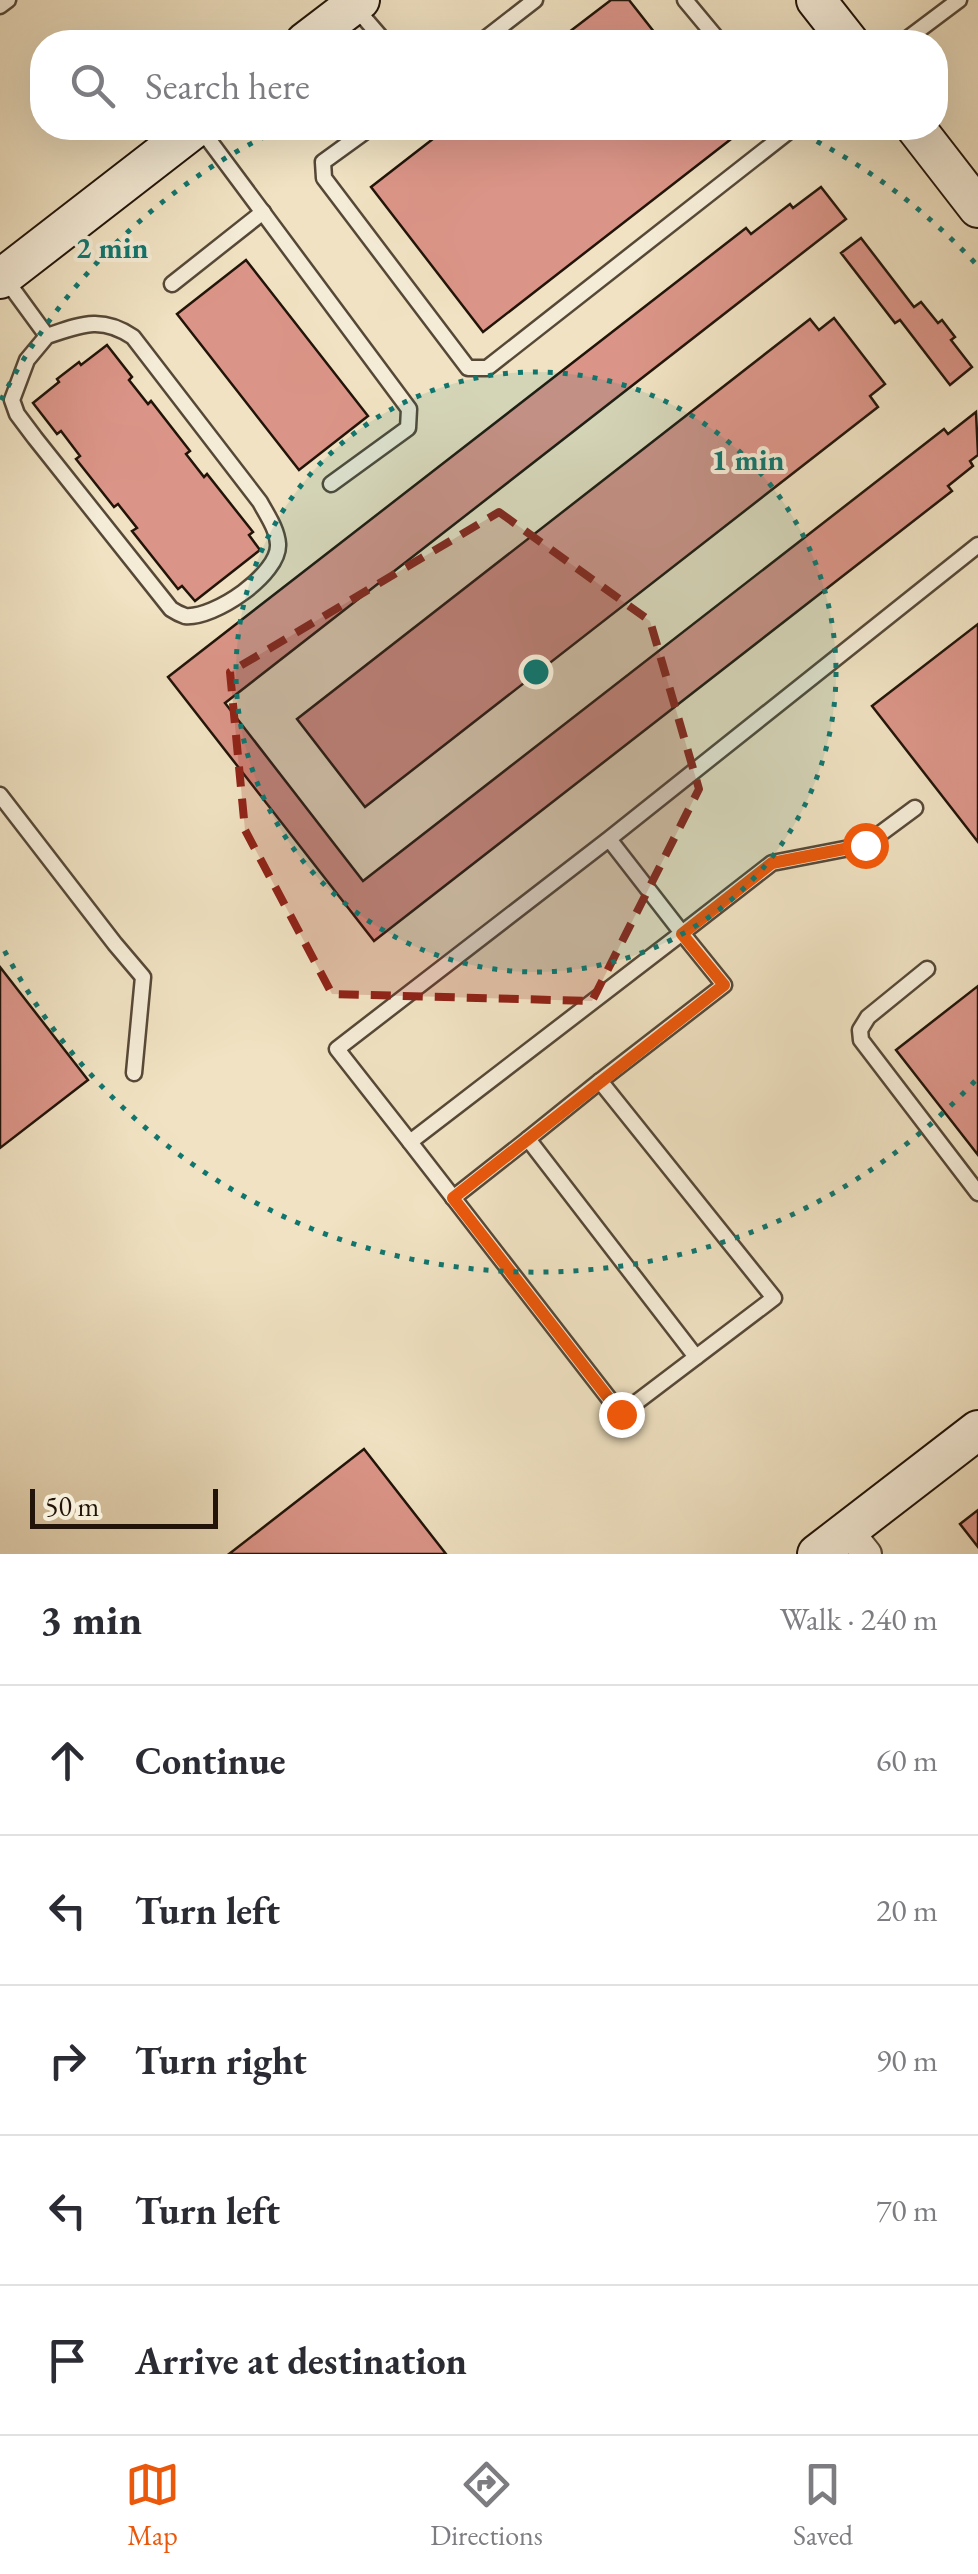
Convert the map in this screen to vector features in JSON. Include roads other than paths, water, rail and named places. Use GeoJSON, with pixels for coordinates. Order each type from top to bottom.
{"type":"FeatureCollection","features":[{"type":"Feature","properties":{"kind":"street"},"geometry":{"type":"LineString","coordinates":[[816,0],[840,30]]}},
{"type":"Feature","properties":{"kind":"street"},"geometry":{"type":"LineString","coordinates":[[321,30],[357,2]]}},
{"type":"Feature","properties":{"kind":"street"},"geometry":{"type":"LineString","coordinates":[[2,278],[182,140]]}},
{"type":"Feature","properties":{"kind":"street"},"geometry":{"type":"LineString","coordinates":[[925,140],[978,208]]}},
{"type":"Feature","properties":{"kind":"street"},"geometry":{"type":"LineString","coordinates":[[817,1554],[858,1542],[978,1430]]}},
{"type":"Feature","properties":{"kind":"lane"},"geometry":{"type":"LineString","coordinates":[[0,6],[8,0]]}},
{"type":"Feature","properties":{"kind":"lane"},"geometry":{"type":"LineString","coordinates":[[496,30],[535,0]]}},
{"type":"Feature","properties":{"kind":"lane"},"geometry":{"type":"LineString","coordinates":[[685,0],[710,30]]}},
{"type":"Feature","properties":{"kind":"lane"},"geometry":{"type":"LineString","coordinates":[[919,30],[959,0]]}},
{"type":"Feature","properties":{"kind":"lane"},"geometry":{"type":"LineString","coordinates":[[357,2],[377,30]]}},
{"type":"Feature","properties":{"kind":"lane"},"geometry":{"type":"LineString","coordinates":[[207,140],[409,408],[408,428],[330,484]]}},
{"type":"Feature","properties":{"kind":"lane"},"geometry":{"type":"LineString","coordinates":[[353,140],[323,162],[324,178],[468,368],[487,368],[777,140]]}},
{"type":"Feature","properties":{"kind":"lane"},"geometry":{"type":"LineString","coordinates":[[172,284],[263,212]]}},
{"type":"Feature","properties":{"kind":"lane"},"geometry":{"type":"LineString","coordinates":[[2,278],[46,336]]}},
{"type":"Feature","properties":{"kind":"lane"},"geometry":{"type":"LineString","coordinates":[[87,323],[102,323],[133,337],[260,502],[274,527],[279,547],[273,563],[245,591],[203,614],[184,616],[171,610],[47,454],[17,414],[12,400],[28,360],[46,336],[87,323]]}},
{"type":"Feature","properties":{"kind":"lane"},"geometry":{"type":"LineString","coordinates":[[600,1081],[774,1298],[621,1414],[337,1049],[609,839],[978,545]]}},
{"type":"Feature","properties":{"kind":"lane"},"geometry":{"type":"LineString","coordinates":[[0,795],[143,977],[134,1073]]}},
{"type":"Feature","properties":{"kind":"lane"},"geometry":{"type":"LineString","coordinates":[[410,1142],[772,863],[865,845],[914,808]]}},
{"type":"Feature","properties":{"kind":"lane"},"geometry":{"type":"LineString","coordinates":[[453,1198],[724,985],[609,839]]}},
{"type":"Feature","properties":{"kind":"lane"},"geometry":{"type":"LineString","coordinates":[[926,969],[868,1017],[860,1030],[861,1040],[978,1193]]}},
{"type":"Feature","properties":{"kind":"lane"},"geometry":{"type":"LineString","coordinates":[[528,1139],[696,1358]]}}]}
